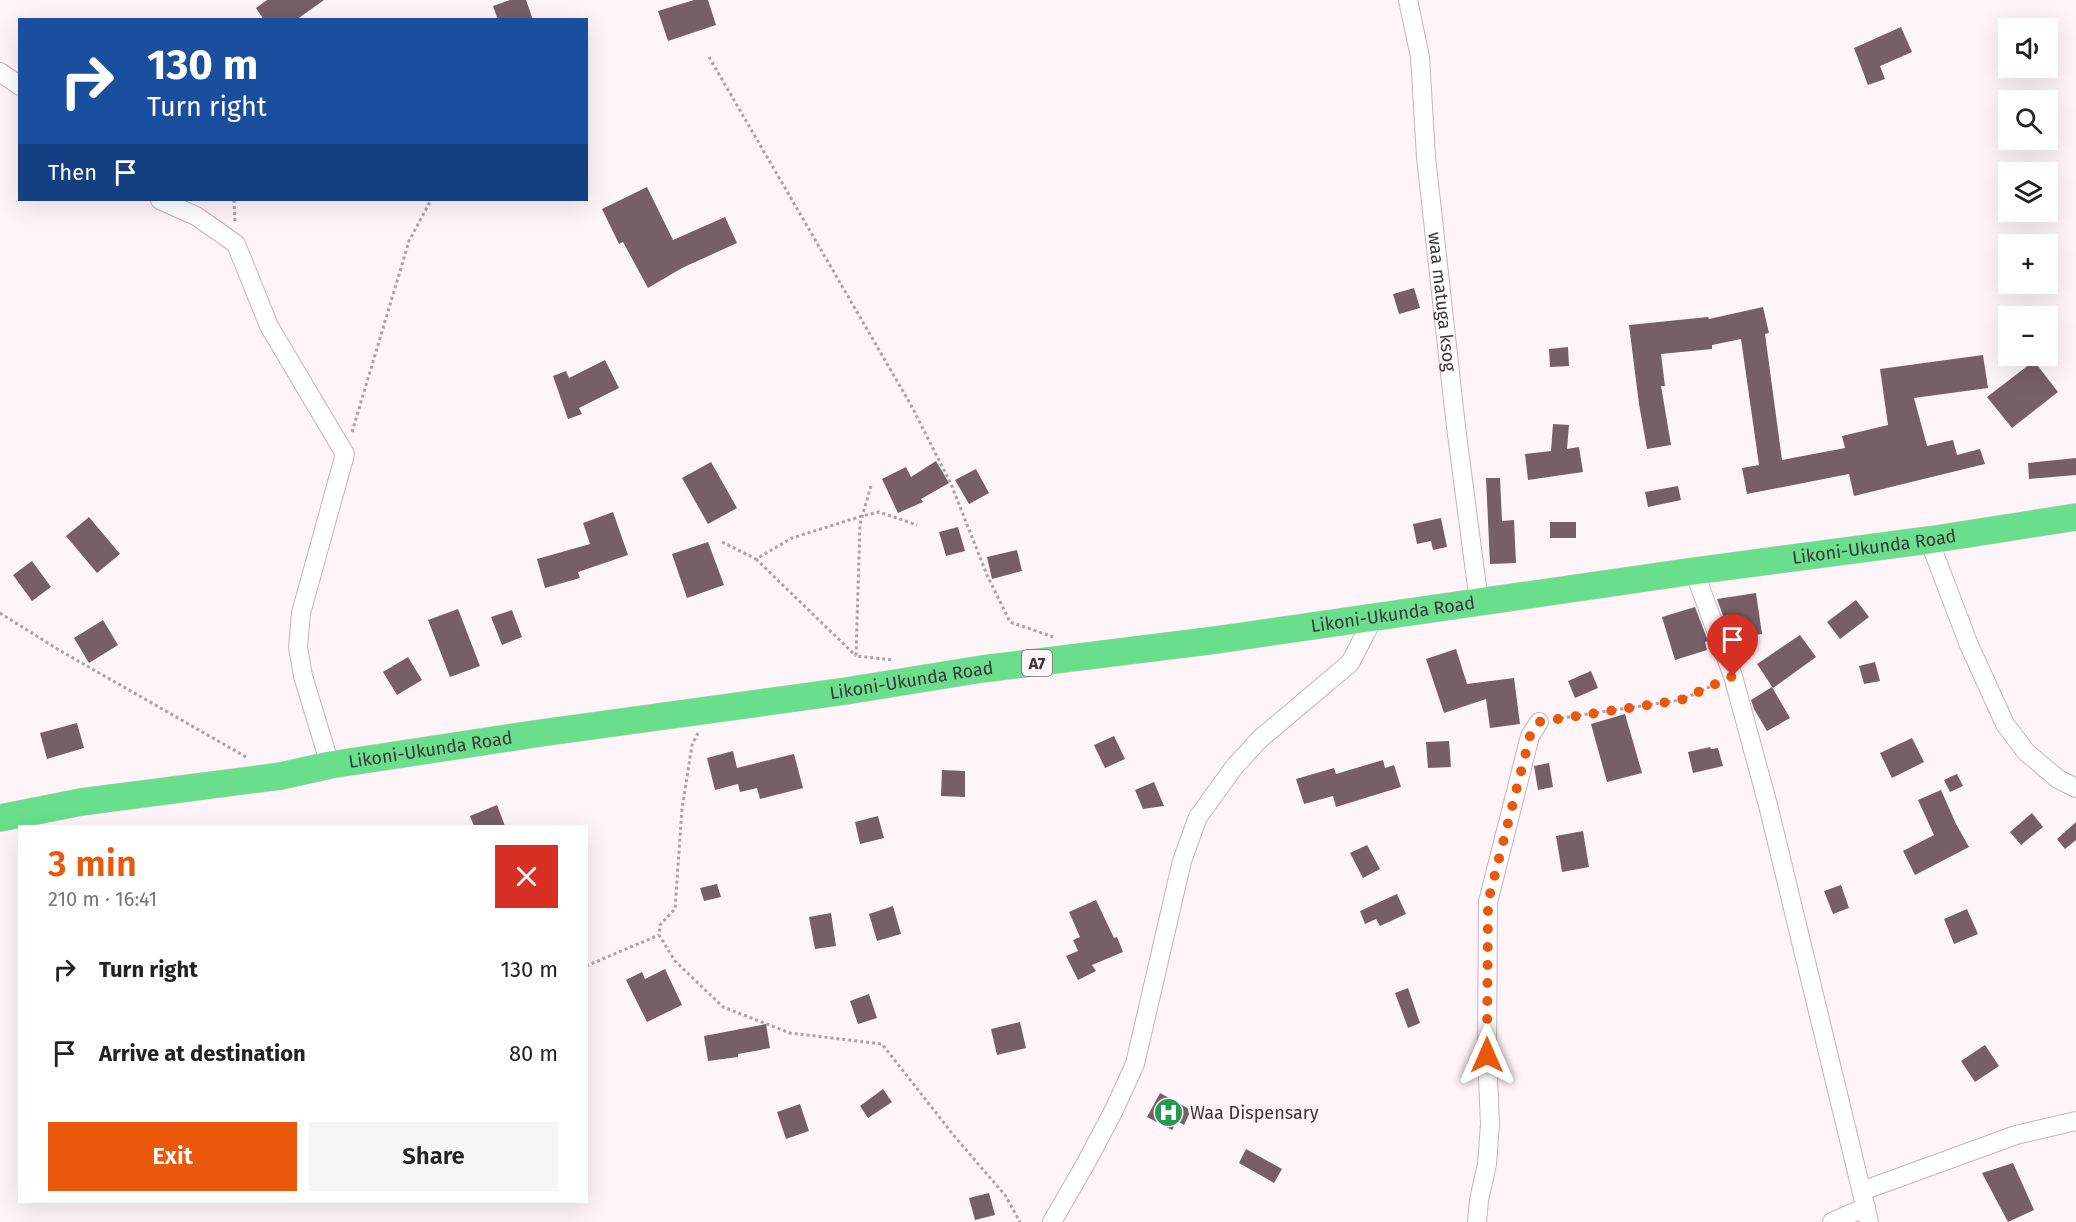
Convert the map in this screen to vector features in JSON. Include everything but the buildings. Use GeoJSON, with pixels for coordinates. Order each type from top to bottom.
{"type":"FeatureCollection","features":[{"type":"Feature","properties":{"kind":"highway","name":"Likoni-Ukunda Road"},"geometry":{"type":"LineString","coordinates":[[0,818],[81,802],[281,776],[330,765],[982,669],[1216,640],[1694,571],[1929,540],[2076,517]]}},
{"type":"Feature","properties":{"kind":"street","name":"waa matuga ksog"},"geometry":{"type":"LineString","coordinates":[[1408,0],[1420,57],[1426,157],[1476,587],[1475,603]]}},
{"type":"Feature","properties":{"kind":"street"},"geometry":{"type":"LineString","coordinates":[[0,72],[18,85]]}},
{"type":"Feature","properties":{"kind":"street"},"geometry":{"type":"LineString","coordinates":[[162,201],[196,216],[236,244],[269,326],[345,454],[302,613],[298,647],[303,676],[330,765]]}},
{"type":"Feature","properties":{"kind":"street"},"geometry":{"type":"LineString","coordinates":[[1929,540],[1969,645],[2005,724],[2026,752],[2058,779],[2076,788]]}},
{"type":"Feature","properties":{"kind":"street"},"geometry":{"type":"LineString","coordinates":[[1694,571],[1733,676],[1768,806],[1866,1207]]}},
{"type":"Feature","properties":{"kind":"street"},"geometry":{"type":"LineString","coordinates":[[1052,1222],[1091,1155],[1135,1064],[1182,861],[1198,817],[1235,766],[1260,739],[1350,663],[1374,617]]}},
{"type":"Feature","properties":{"kind":"street"},"geometry":{"type":"LineString","coordinates":[[1477,1222],[1487,1164],[1490,1124],[1487,1055],[1488,902],[1530,736],[1539,722]]}},
{"type":"Feature","properties":{"kind":"street"},"geometry":{"type":"LineString","coordinates":[[1832,1222],[2016,1135],[2076,1121]]}},
{"type":"Feature","properties":{"kind":"path"},"geometry":{"type":"LineString","coordinates":[[709,57],[912,405],[951,484],[987,575],[1010,622],[1062,640]]}},
{"type":"Feature","properties":{"kind":"path"},"geometry":{"type":"LineString","coordinates":[[345,454],[409,241],[430,201]]}},
{"type":"Feature","properties":{"kind":"path"},"geometry":{"type":"LineString","coordinates":[[856,656],[860,525],[871,486]]}},
{"type":"Feature","properties":{"kind":"path"},"geometry":{"type":"LineString","coordinates":[[756,560],[792,538],[879,512],[917,525]]}},
{"type":"Feature","properties":{"kind":"path"},"geometry":{"type":"LineString","coordinates":[[722,542],[756,560],[856,656],[902,661]]}},
{"type":"Feature","properties":{"kind":"path"},"geometry":{"type":"LineString","coordinates":[[0,613],[59,650],[251,760]]}},
{"type":"Feature","properties":{"kind":"path"},"geometry":{"type":"LineString","coordinates":[[1539,722],[1681,700],[1733,676]]}},
{"type":"Feature","properties":{"kind":"path"},"geometry":{"type":"LineString","coordinates":[[708,709],[692,745],[682,810],[675,909],[660,925],[659,935],[675,960],[723,1006],[790,1033],[882,1044],[955,1137],[1005,1195],[1020,1222]]}},
{"type":"Feature","properties":{"kind":"path"},"geometry":{"type":"LineString","coordinates":[[588,965],[659,935]]}},
{"type":"Feature","properties":{"kind":"place","name":"Waa Dispensary"},"geometry":{"type":"Point","coordinates":[1169,1113]}},
{"type":"Feature","properties":{"kind":"route"},"geometry":{"type":"LineString","coordinates":[[1487,1055],[1488,902],[1530,736],[1539,722],[1681,700],[1733,676]]}}]}
